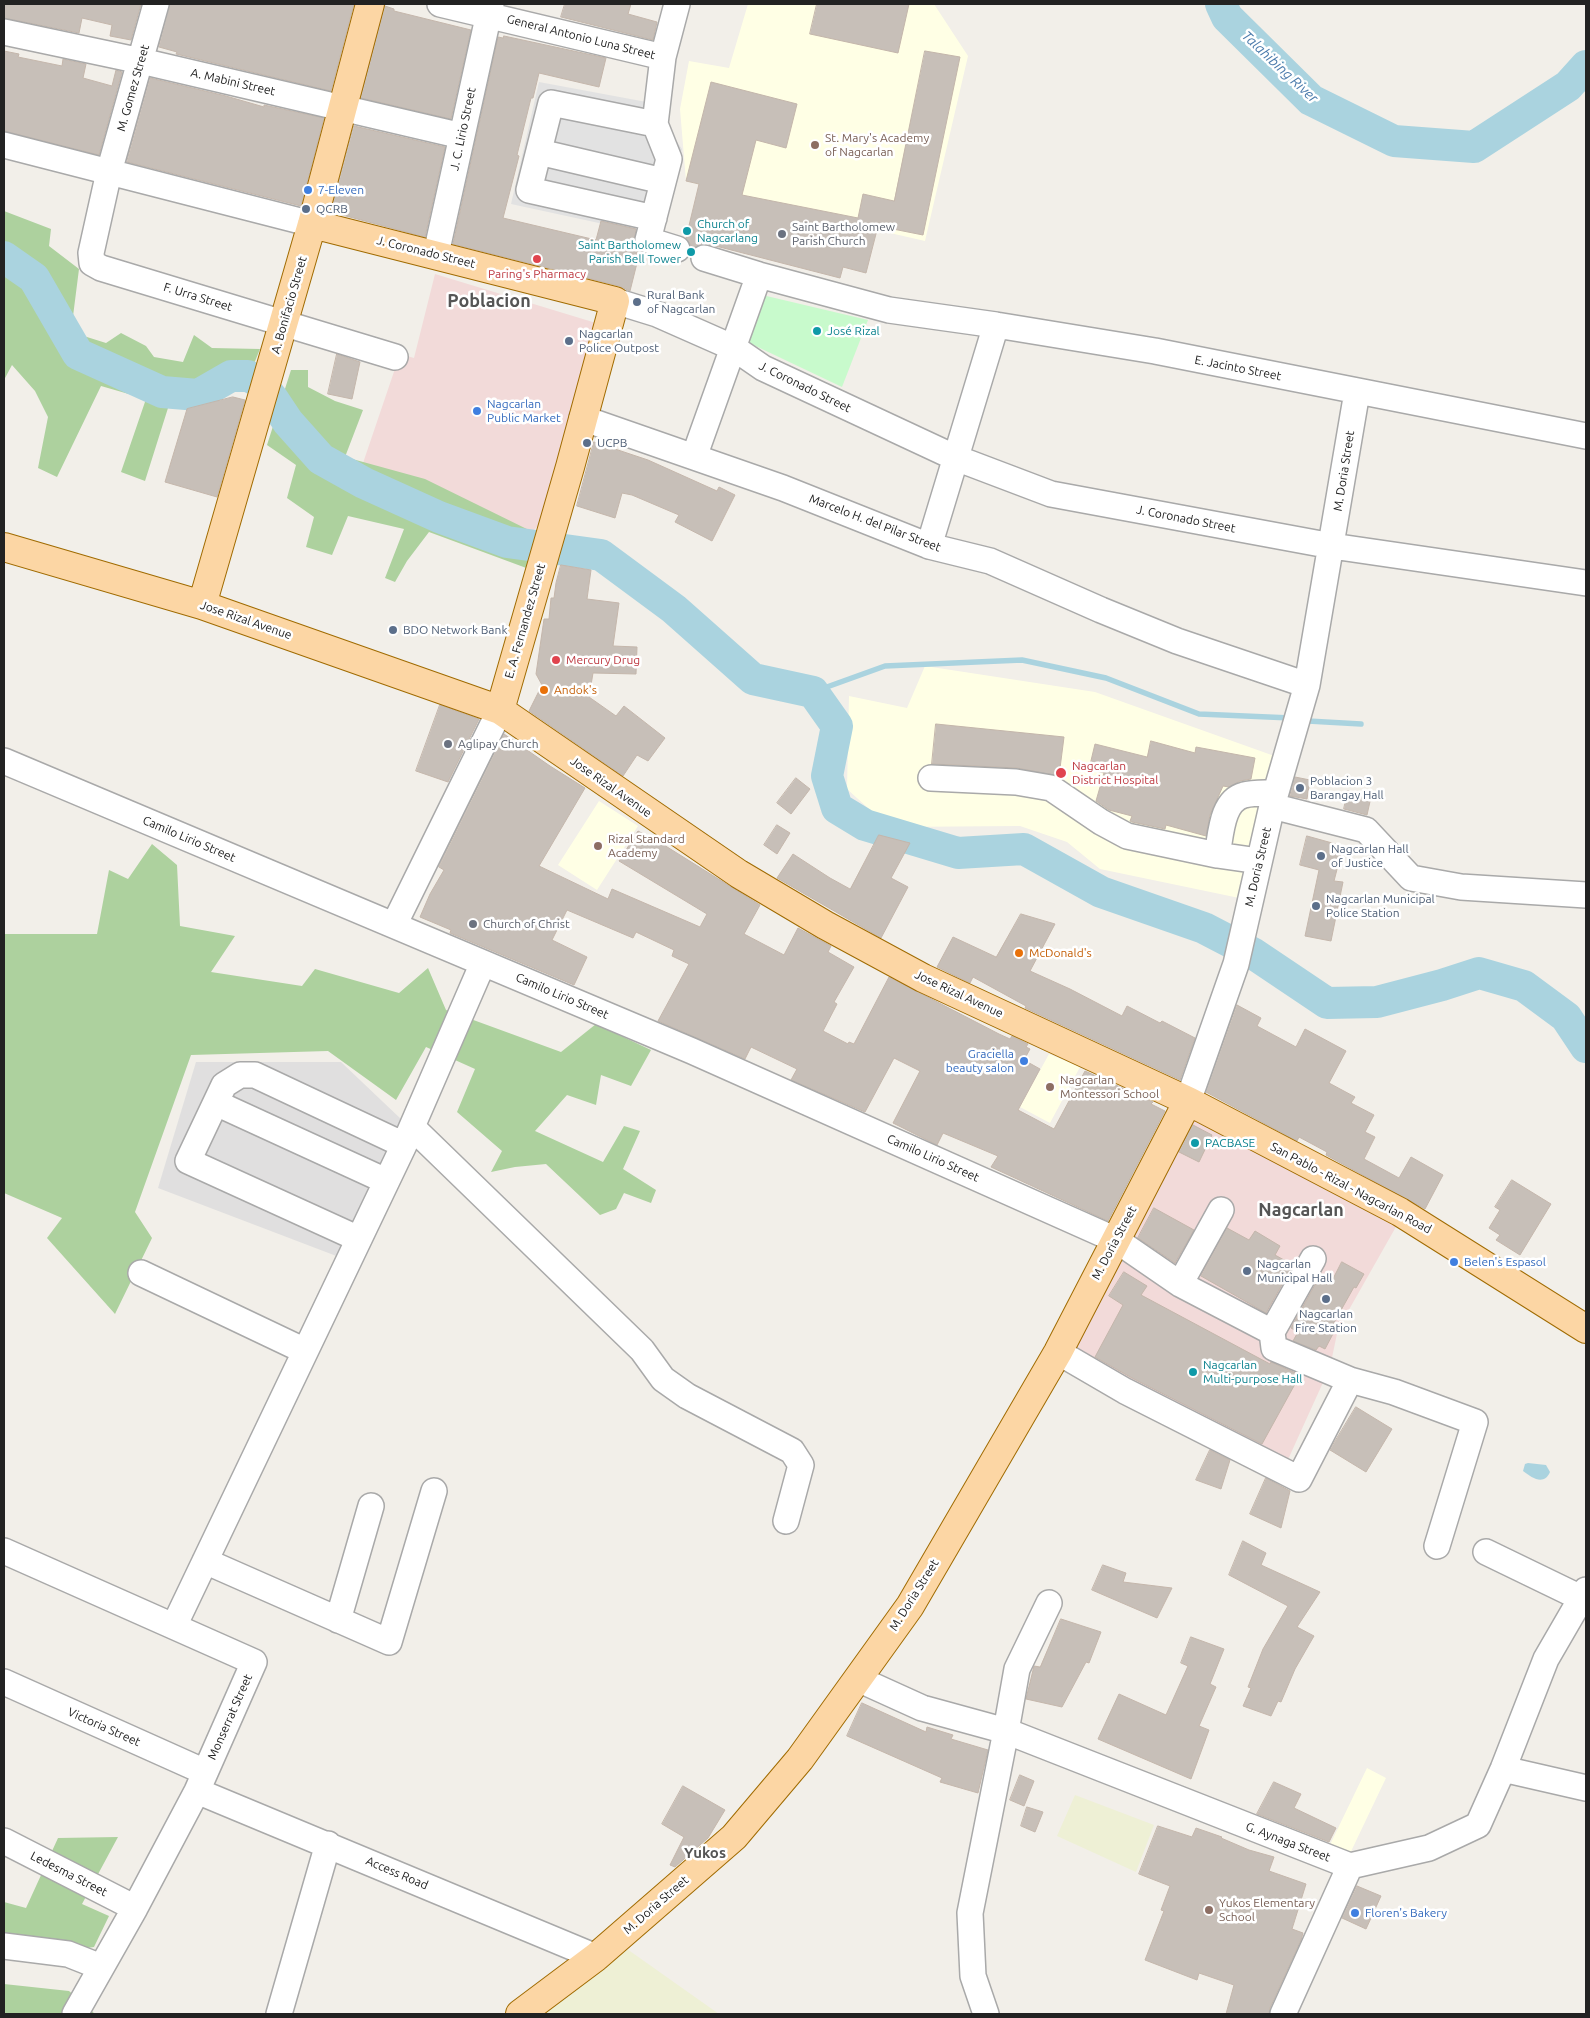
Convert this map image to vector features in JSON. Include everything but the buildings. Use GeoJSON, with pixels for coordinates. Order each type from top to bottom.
{"type":"FeatureCollection","features":[{"type":"Feature","properties":{"kind":"main road","name":"A. Bonifacio Street"},"geometry":{"type":"LineString","coordinates":[[202,605],[312,224],[370,4]]}},
{"type":"Feature","properties":{"kind":"main road","name":"J. Coronado Street"},"geometry":{"type":"LineString","coordinates":[[312,224],[615,300]]}},
{"type":"Feature","properties":{"kind":"main road","name":"E. A. Fernandez Street"},"geometry":{"type":"LineString","coordinates":[[500,710],[556,516],[615,300]]}},
{"type":"Feature","properties":{"kind":"main road","name":"Jose Rizal Avenue"},"geometry":{"type":"LineString","coordinates":[[4,546],[202,605],[500,710],[739,874],[825,925],[923,978],[1188,1101]]}},
{"type":"Feature","properties":{"kind":"main road","name":"M. Doria Street"},"geometry":{"type":"LineString","coordinates":[[520,2014],[596,1957],[734,1837],[800,1759],[910,1606],[1058,1352],[1188,1101]]}},
{"type":"Feature","properties":{"kind":"main road","name":"San Pablo - Rizal - Nagcarlan Road"},"geometry":{"type":"LineString","coordinates":[[1188,1101],[1400,1212],[1586,1329]]}},
{"type":"Feature","properties":{"kind":"street","name":"M. Gomez Street"},"geometry":{"type":"LineString","coordinates":[[109,172],[156,4]]}},
{"type":"Feature","properties":{"kind":"street","name":"General Antonio Luna Street"},"geometry":{"type":"LineString","coordinates":[[440,4],[489,9],[663,57]]}},
{"type":"Feature","properties":{"kind":"street"},"geometry":{"type":"LineString","coordinates":[[677,249],[648,240],[669,159],[655,124],[663,57],[678,4]]}},
{"type":"Feature","properties":{"kind":"street","name":"J. C. Lirio Street"},"geometry":{"type":"LineString","coordinates":[[436,254],[489,9]]}},
{"type":"Feature","properties":{"kind":"street","name":"A. Mabini Street"},"geometry":{"type":"LineString","coordinates":[[4,32],[141,61],[462,136]]}},
{"type":"Feature","properties":{"kind":"street"},"geometry":{"type":"LineString","coordinates":[[654,218],[530,190],[551,103],[655,124]]}},
{"type":"Feature","properties":{"kind":"street","name":"J. Coronado Street"},"geometry":{"type":"LineString","coordinates":[[4,144],[312,224]]}},
{"type":"Feature","properties":{"kind":"street"},"geometry":{"type":"LineString","coordinates":[[539,152],[663,181]]}},
{"type":"Feature","properties":{"kind":"street","name":"F. Urra Street"},"geometry":{"type":"LineString","coordinates":[[109,172],[91,253],[92,263],[101,268],[395,357]]}},
{"type":"Feature","properties":{"kind":"street","name":"E. Jacinto Street"},"geometry":{"type":"LineString","coordinates":[[704,258],[889,310],[996,324],[1155,352],[1586,436]]}},
{"type":"Feature","properties":{"kind":"street"},"geometry":{"type":"LineString","coordinates":[[694,457],[759,275]]}},
{"type":"Feature","properties":{"kind":"street","name":"J. Coronado Street"},"geometry":{"type":"LineString","coordinates":[[615,300],[657,314],[734,348],[763,368],[956,458],[1051,494],[1332,546],[1586,583]]}},
{"type":"Feature","properties":{"kind":"street"},"geometry":{"type":"LineString","coordinates":[[929,546],[996,324]]}},
{"type":"Feature","properties":{"kind":"street","name":"M. Doria Street"},"geometry":{"type":"LineString","coordinates":[[1188,1101],[1236,964],[1274,800],[1307,685],[1357,392]]}},
{"type":"Feature","properties":{"kind":"street","name":"Marcelo H. del Pilar Street"},"geometry":{"type":"LineString","coordinates":[[582,418],[783,488],[929,546],[990,561],[1177,641],[1307,685]]}},
{"type":"Feature","properties":{"kind":"street","name":"E. A. Fernandez Street"},"geometry":{"type":"LineString","coordinates":[[394,924],[500,710]]}},
{"type":"Feature","properties":{"kind":"street","name":"Camilo Lirio Street"},"geometry":{"type":"LineString","coordinates":[[4,760],[692,1051],[1116,1240],[1180,1284],[1272,1332]]}},
{"type":"Feature","properties":{"kind":"street"},"geometry":{"type":"LineString","coordinates":[[931,778],[1016,782],[1051,788],[1101,822],[1127,836],[1217,855],[1259,861]]}},
{"type":"Feature","properties":{"kind":"street"},"geometry":{"type":"LineString","coordinates":[[1217,855],[1226,812],[1231,802],[1242,795],[1251,793],[1366,830],[1411,878],[1461,887],[1586,895]]}},
{"type":"Feature","properties":{"kind":"street"},"geometry":{"type":"LineString","coordinates":[[174,1626],[408,1136],[483,964]]}},
{"type":"Feature","properties":{"kind":"street"},"geometry":{"type":"LineString","coordinates":[[359,1240],[188,1161],[224,1085],[240,1076],[255,1075],[408,1136],[642,1350],[663,1379],[687,1396],[792,1451],[801,1465],[786,1521]]}},
{"type":"Feature","properties":{"kind":"street"},"geometry":{"type":"LineString","coordinates":[[216,1103],[386,1181]]}},
{"type":"Feature","properties":{"kind":"street"},"geometry":{"type":"LineString","coordinates":[[1180,1284],[1220,1210]]}},
{"type":"Feature","properties":{"kind":"street"},"geometry":{"type":"LineString","coordinates":[[1314,1260],[1272,1332],[1274,1348],[1350,1380],[1394,1392],[1475,1422],[1437,1546]]}},
{"type":"Feature","properties":{"kind":"street"},"geometry":{"type":"LineString","coordinates":[[141,1273],[305,1350]]}},
{"type":"Feature","properties":{"kind":"street"},"geometry":{"type":"LineString","coordinates":[[1058,1352],[1125,1391],[1299,1479],[1350,1380]]}},
{"type":"Feature","properties":{"kind":"street"},"geometry":{"type":"LineString","coordinates":[[204,1561],[389,1642],[434,1491]]}},
{"type":"Feature","properties":{"kind":"street"},"geometry":{"type":"LineString","coordinates":[[338,1620],[371,1506]]}},
{"type":"Feature","properties":{"kind":"street","name":"Monserrat Street"},"geometry":{"type":"LineString","coordinates":[[4,1551],[254,1662],[201,1781],[135,1908],[75,2014]]}},
{"type":"Feature","properties":{"kind":"street"},"geometry":{"type":"LineString","coordinates":[[1284,2014],[1350,1866],[1428,1848],[1478,1825],[1503,1769],[1546,1658],[1584,1594],[1486,1552]]}},
{"type":"Feature","properties":{"kind":"street"},"geometry":{"type":"LineString","coordinates":[[986,2014],[973,1976],[970,1913],[1017,1669],[1048,1604]]}},
{"type":"Feature","properties":{"kind":"street","name":"G. Aynaga Street"},"geometry":{"type":"LineString","coordinates":[[858,1679],[922,1708],[1006,1731],[1350,1866]]}},
{"type":"Feature","properties":{"kind":"street","name":"Victoria Street"},"geometry":{"type":"LineString","coordinates":[[4,1682],[201,1781]]}},
{"type":"Feature","properties":{"kind":"street"},"geometry":{"type":"LineString","coordinates":[[1503,1769],[1586,1788]]}},
{"type":"Feature","properties":{"kind":"street","name":"Access Road"},"geometry":{"type":"LineString","coordinates":[[201,1781],[328,1844],[596,1957]]}},
{"type":"Feature","properties":{"kind":"street","name":"Ledesma Street"},"geometry":{"type":"LineString","coordinates":[[4,1841],[135,1908]]}},
{"type":"Feature","properties":{"kind":"street"},"geometry":{"type":"LineString","coordinates":[[279,2014],[328,1844]]}},
{"type":"Feature","properties":{"kind":"street"},"geometry":{"type":"LineString","coordinates":[[4,1946],[68,1954],[101,1967]]}},
{"type":"Feature","properties":{"kind":"shaded area","name":"St. Mary's Academy of Nagcarlan"},"geometry":{"type":"Polygon","coordinates":[[[748,4],[934,4],[968,56],[925,241],[855,225],[686,181],[680,109],[689,61],[729,68],[748,4]]]}},
{"type":"Feature","properties":{"kind":"shaded area"},"geometry":{"type":"Polygon","coordinates":[[[539,82],[668,106],[668,129],[682,149],[659,236],[511,204],[539,82]]]}},
{"type":"Feature","properties":{"kind":"shaded area","name":"Nagcarlan Public Market"},"geometry":{"type":"Polygon","coordinates":[[[435,274],[596,323],[544,520],[527,537],[363,463],[400,354],[414,358],[435,274]]]}},
{"type":"Feature","properties":{"kind":"shaded area","name":"Nagcarlan District Hospital"},"geometry":{"type":"Polygon","coordinates":[[[925,666],[1095,692],[1280,758],[1244,899],[1100,869],[1067,842],[1020,826],[889,827],[847,789],[849,696],[907,708],[925,666]]]}},
{"type":"Feature","properties":{"kind":"shaded area","name":"Rizal Standard Academy"},"geometry":{"type":"Polygon","coordinates":[[[599,801],[638,826],[597,890],[558,865],[599,801]]]}},
{"type":"Feature","properties":{"kind":"shaded area","name":"Nagcarlan Montessori School"},"geometry":{"type":"Polygon","coordinates":[[[1049,1054],[1080,1067],[1050,1123],[1020,1107],[1049,1054]]]}},
{"type":"Feature","properties":{"kind":"shaded area"},"geometry":{"type":"Polygon","coordinates":[[[196,1062],[341,1062],[402,1120],[339,1257],[158,1188],[196,1062]]]}},
{"type":"Feature","properties":{"kind":"shaded area"},"geometry":{"type":"Polygon","coordinates":[[[1191,1116],[1397,1225],[1338,1329],[1330,1367],[1286,1464],[1071,1353],[1191,1116]]]}},
{"type":"Feature","properties":{"kind":"shaded area"},"geometry":{"type":"Polygon","coordinates":[[[1367,1768],[1386,1778],[1345,1864],[1326,1853],[1367,1768]]]}},
{"type":"Feature","properties":{"kind":"shaded area"},"geometry":{"type":"Polygon","coordinates":[[[1075,1795],[1154,1825],[1136,1872],[1057,1836],[1075,1795]]]}},
{"type":"Feature","properties":{"kind":"shaded area"},"geometry":{"type":"Polygon","coordinates":[[[627,1949],[719,2014],[539,2014],[627,1949]]]}},
{"type":"Feature","properties":{"kind":"green space"},"geometry":{"type":"Polygon","coordinates":[[[4,211],[51,229],[49,246],[79,269],[71,332],[106,343],[121,333],[146,346],[154,357],[183,362],[194,335],[212,348],[260,349],[247,381],[196,391],[181,387],[168,408],[145,481],[121,472],[146,399],[101,386],[57,477],[38,468],[48,417],[35,391],[12,365],[4,380],[4,211]]]}},
{"type":"Feature","properties":{"kind":"green space"},"geometry":{"type":"Polygon","coordinates":[[[758,294],[868,320],[842,387],[743,340],[758,294]]]}},
{"type":"Feature","properties":{"kind":"green space"},"geometry":{"type":"Polygon","coordinates":[[[291,370],[308,370],[308,387],[335,401],[363,410],[345,457],[425,479],[537,534],[529,569],[429,532],[407,561],[395,582],[385,578],[404,529],[348,516],[332,555],[306,547],[314,517],[287,498],[296,465],[267,445],[291,370]]]}},
{"type":"Feature","properties":{"kind":"green space"},"geometry":{"type":"Polygon","coordinates":[[[152,844],[177,865],[180,926],[235,936],[211,972],[302,986],[315,969],[399,993],[428,968],[446,1010],[561,1052],[596,1024],[651,1050],[631,1086],[601,1075],[596,1105],[567,1095],[535,1131],[603,1162],[624,1126],[640,1131],[623,1169],[656,1190],[651,1203],[624,1193],[616,1209],[600,1215],[546,1164],[491,1172],[502,1151],[457,1112],[475,1069],[426,1047],[396,1100],[328,1051],[191,1055],[135,1212],[152,1238],[115,1314],[47,1238],[62,1218],[4,1193],[4,934],[97,934],[109,870],[128,879],[152,844]]]}},
{"type":"Feature","properties":{"kind":"green space"},"geometry":{"type":"Polygon","coordinates":[[[118,1837],[82,1904],[109,1916],[94,1947],[4,1960],[4,1902],[26,1908],[58,1838],[118,1837]]]}},
{"type":"Feature","properties":{"kind":"green space"},"geometry":{"type":"Polygon","coordinates":[[[4,1984],[69,1991],[95,2014],[4,2014],[4,1984]]]}},
{"type":"Feature","properties":{"kind":"water"},"geometry":{"type":"Polygon","coordinates":[[[1525,1464],[1546,1465],[1550,1472],[1545,1479],[1534,1478],[1523,1471],[1525,1464]]]}},
{"type":"Feature","properties":{"kind":"waterway","name":"Talahibing River"},"geometry":{"type":"LineString","coordinates":[[1221,4],[1227,17],[1311,100],[1394,141],[1474,147],[1568,86],[1586,66]]}},
{"type":"Feature","properties":{"kind":"waterway"},"geometry":{"type":"LineString","coordinates":[[4,257],[34,278],[78,354],[162,392],[198,395],[231,376],[248,376],[258,381],[288,422],[321,459],[364,483],[439,517],[507,542],[601,555],[674,609],[753,679],[813,692],[837,726],[827,776],[837,808],[865,825],[958,853],[1024,849],[1101,892],[1204,928],[1254,954],[1327,1003],[1377,1002],[1479,973],[1524,986],[1566,1017],[1586,1047]]}},
{"type":"Feature","properties":{"kind":"waterway"},"geometry":{"type":"LineString","coordinates":[[813,692],[885,666],[1022,660],[1106,678],[1199,714],[1291,718]]}},
{"type":"Feature","properties":{"kind":"waterway"},"geometry":{"type":"LineString","coordinates":[[1308,721],[1361,724]]}},
{"type":"Feature","properties":{"kind":"place","name":"St. Mary's Academy of Nagcarlan"},"geometry":{"type":"Point","coordinates":[815,145]}},
{"type":"Feature","properties":{"kind":"place","name":"7-Eleven"},"geometry":{"type":"Point","coordinates":[308,190]}},
{"type":"Feature","properties":{"kind":"place","name":"QCRB"},"geometry":{"type":"Point","coordinates":[306,209]}},
{"type":"Feature","properties":{"kind":"place","name":"Church of Nagcarlang"},"geometry":{"type":"Point","coordinates":[687,231]}},
{"type":"Feature","properties":{"kind":"place","name":"Saint Bartholomew Parish Church"},"geometry":{"type":"Point","coordinates":[782,234]}},
{"type":"Feature","properties":{"kind":"place","name":"Saint Bartholomew Parish Bell Tower"},"geometry":{"type":"Point","coordinates":[691,252]}},
{"type":"Feature","properties":{"kind":"place","name":"Paring's Pharmacy"},"geometry":{"type":"Point","coordinates":[537,259]}},
{"type":"Feature","properties":{"kind":"place","name":"Rural Bank of Nagcarlan"},"geometry":{"type":"Point","coordinates":[637,302]}},
{"type":"Feature","properties":{"kind":"place","name":"José Rizal"},"geometry":{"type":"Point","coordinates":[817,331]}},
{"type":"Feature","properties":{"kind":"place","name":"Nagcarlan Police Outpost"},"geometry":{"type":"Point","coordinates":[569,341]}},
{"type":"Feature","properties":{"kind":"place","name":"Nagcarlan Public Market"},"geometry":{"type":"Point","coordinates":[477,411]}},
{"type":"Feature","properties":{"kind":"place","name":"UCPB"},"geometry":{"type":"Point","coordinates":[587,443]}},
{"type":"Feature","properties":{"kind":"place","name":"BDO Network Bank"},"geometry":{"type":"Point","coordinates":[393,630]}},
{"type":"Feature","properties":{"kind":"place","name":"Mercury Drug"},"geometry":{"type":"Point","coordinates":[556,660]}},
{"type":"Feature","properties":{"kind":"place","name":"Andok's"},"geometry":{"type":"Point","coordinates":[544,690]}},
{"type":"Feature","properties":{"kind":"place","name":"Aglipay Church"},"geometry":{"type":"Point","coordinates":[448,744]}},
{"type":"Feature","properties":{"kind":"place","name":"Nagcarlan District Hospital"},"geometry":{"type":"Point","coordinates":[1061,773]}},
{"type":"Feature","properties":{"kind":"place","name":"Poblacion 3 Barangay Hall"},"geometry":{"type":"Point","coordinates":[1300,788]}},
{"type":"Feature","properties":{"kind":"place","name":"Rizal Standard Academy"},"geometry":{"type":"Point","coordinates":[598,846]}},
{"type":"Feature","properties":{"kind":"place","name":"Nagcarlan Hall of Justice"},"geometry":{"type":"Point","coordinates":[1321,856]}},
{"type":"Feature","properties":{"kind":"place","name":"Nagcarlan Municipal Police Station"},"geometry":{"type":"Point","coordinates":[1316,906]}},
{"type":"Feature","properties":{"kind":"place","name":"Church of Christ"},"geometry":{"type":"Point","coordinates":[473,924]}},
{"type":"Feature","properties":{"kind":"place","name":"McDonald's"},"geometry":{"type":"Point","coordinates":[1019,953]}},
{"type":"Feature","properties":{"kind":"place","name":"Graciella beauty salon"},"geometry":{"type":"Point","coordinates":[1024,1061]}},
{"type":"Feature","properties":{"kind":"place","name":"Nagcarlan Montessori School"},"geometry":{"type":"Point","coordinates":[1050,1087]}},
{"type":"Feature","properties":{"kind":"place","name":"PACBASE"},"geometry":{"type":"Point","coordinates":[1195,1143]}},
{"type":"Feature","properties":{"kind":"place","name":"Belen's Espasol"},"geometry":{"type":"Point","coordinates":[1454,1262]}},
{"type":"Feature","properties":{"kind":"place","name":"Nagcarlan Municipal Hall"},"geometry":{"type":"Point","coordinates":[1247,1271]}},
{"type":"Feature","properties":{"kind":"place","name":"Nagcarlan Fire Station"},"geometry":{"type":"Point","coordinates":[1326,1299]}},
{"type":"Feature","properties":{"kind":"place","name":"Nagcarlan Multi-purpose Hall"},"geometry":{"type":"Point","coordinates":[1193,1372]}},
{"type":"Feature","properties":{"kind":"place","name":"Yukos Elementary School"},"geometry":{"type":"Point","coordinates":[1209,1910]}},
{"type":"Feature","properties":{"kind":"place","name":"Floren's Bakery"},"geometry":{"type":"Point","coordinates":[1355,1913]}},
{"type":"Feature","properties":{"kind":"district","name":"Poblacion"},"geometry":{"type":"Point","coordinates":[489,301]}},
{"type":"Feature","properties":{"kind":"district","name":"Nagcarlan"},"geometry":{"type":"Point","coordinates":[1301,1210]}},
{"type":"Feature","properties":{"kind":"district","name":"Yukos"},"geometry":{"type":"Point","coordinates":[705,1853]}}]}
